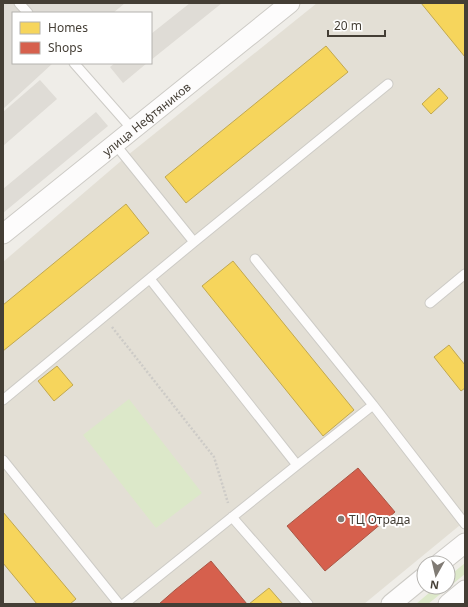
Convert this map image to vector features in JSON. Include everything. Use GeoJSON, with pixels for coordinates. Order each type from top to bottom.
{"type":"FeatureCollection","features":[{"type":"Feature","properties":{"kind":"street","name":"улица Нефтяников"},"geometry":{"type":"LineString","coordinates":[[3,234],[290,3]]}},
{"type":"Feature","properties":{"kind":"street"},"geometry":{"type":"LineString","coordinates":[[450,555],[465,543]]}},
{"type":"Feature","properties":{"kind":"street"},"geometry":{"type":"LineString","coordinates":[[391,604],[416,583]]}},
{"type":"Feature","properties":{"kind":"street"},"geometry":{"type":"LineString","coordinates":[[448,604],[465,590]]}},
{"type":"Feature","properties":{"kind":"lane"},"geometry":{"type":"LineString","coordinates":[[19,3],[27,12]]}},
{"type":"Feature","properties":{"kind":"lane"},"geometry":{"type":"LineString","coordinates":[[75,64],[133,130]]}},
{"type":"Feature","properties":{"kind":"lane"},"geometry":{"type":"LineString","coordinates":[[3,400],[388,84]]}},
{"type":"Feature","properties":{"kind":"lane"},"geometry":{"type":"LineString","coordinates":[[115,144],[194,242]]}},
{"type":"Feature","properties":{"kind":"lane"},"geometry":{"type":"LineString","coordinates":[[255,259],[465,524]]}},
{"type":"Feature","properties":{"kind":"lane"},"geometry":{"type":"LineString","coordinates":[[430,303],[465,274]]}},
{"type":"Feature","properties":{"kind":"lane"},"geometry":{"type":"LineString","coordinates":[[150,279],[297,464]]}},
{"type":"Feature","properties":{"kind":"lane"},"geometry":{"type":"LineString","coordinates":[[124,604],[372,405]]}},
{"type":"Feature","properties":{"kind":"lane"},"geometry":{"type":"LineString","coordinates":[[3,460],[119,604]]}},
{"type":"Feature","properties":{"kind":"lane"},"geometry":{"type":"LineString","coordinates":[[232,517],[308,604]]}},
{"type":"Feature","properties":{"kind":"path"},"geometry":{"type":"LineString","coordinates":[[104,316],[214,457],[232,517]]}},
{"type":"Feature","properties":{"kind":"shaded area"},"geometry":{"type":"Polygon","coordinates":[[[3,3],[125,3],[114,12],[12,12],[12,64],[52,64],[3,109],[3,3]]]}},
{"type":"Feature","properties":{"kind":"shaded area"},"geometry":{"type":"Polygon","coordinates":[[[190,3],[222,3],[152,59],[152,33],[190,3]]]}},
{"type":"Feature","properties":{"kind":"shaded area"},"geometry":{"type":"Polygon","coordinates":[[[317,3],[465,3],[465,521],[424,555],[416,555],[416,561],[364,604],[3,604],[3,262],[128,155],[317,3]]]}},
{"type":"Feature","properties":{"kind":"shaded area"},"geometry":{"type":"Polygon","coordinates":[[[114,64],[146,64],[123,83],[110,67],[114,64]]]}},
{"type":"Feature","properties":{"kind":"shaded area"},"geometry":{"type":"Polygon","coordinates":[[[40,80],[57,99],[3,146],[3,112],[40,80]]]}},
{"type":"Feature","properties":{"kind":"shaded area"},"geometry":{"type":"Polygon","coordinates":[[[96,112],[108,126],[3,213],[3,189],[96,112]]]}},
{"type":"Feature","properties":{"kind":"green space"},"geometry":{"type":"Polygon","coordinates":[[[129,399],[202,493],[156,528],[83,435],[129,399]]]}},
{"type":"Feature","properties":{"kind":"green space"},"geometry":{"type":"Polygon","coordinates":[[[465,563],[465,574],[456,581],[456,570],[465,563]]]}},
{"type":"Feature","properties":{"kind":"green space"},"geometry":{"type":"Polygon","coordinates":[[[427,595],[439,595],[428,604],[416,604],[427,595]]]}},
{"type":"Feature","properties":{"kind":"building: Homes"},"geometry":{"type":"Polygon","coordinates":[[[421,3],[465,3],[465,57],[421,3]]]}},
{"type":"Feature","properties":{"kind":"building: Homes"},"geometry":{"type":"Polygon","coordinates":[[[326,46],[348,72],[186,203],[165,177],[326,46]]]}},
{"type":"Feature","properties":{"kind":"building: Homes"},"geometry":{"type":"Polygon","coordinates":[[[439,88],[448,98],[431,114],[422,104],[439,88]]]}},
{"type":"Feature","properties":{"kind":"building: Homes"},"geometry":{"type":"Polygon","coordinates":[[[126,204],[149,233],[3,351],[3,305],[126,204]]]}},
{"type":"Feature","properties":{"kind":"building: Homes"},"geometry":{"type":"Polygon","coordinates":[[[233,261],[354,410],[323,436],[202,286],[233,261]]]}},
{"type":"Feature","properties":{"kind":"building: Homes"},"geometry":{"type":"Polygon","coordinates":[[[449,345],[465,365],[465,388],[461,391],[434,357],[449,345]]]}},
{"type":"Feature","properties":{"kind":"building: Homes"},"geometry":{"type":"Polygon","coordinates":[[[57,366],[73,385],[54,401],[38,381],[57,366]]]}},
{"type":"Feature","properties":{"kind":"building: Homes"},"geometry":{"type":"Polygon","coordinates":[[[3,512],[76,599],[70,604],[37,604],[3,563],[3,512]]]}},
{"type":"Feature","properties":{"kind":"building: Homes"},"geometry":{"type":"Polygon","coordinates":[[[269,588],[283,604],[249,604],[269,588]]]}},
{"type":"Feature","properties":{"kind":"building: Shops","name":"ТЦ Отрада"},"geometry":{"type":"Polygon","coordinates":[[[358,468],[395,512],[325,571],[287,526],[358,468]]]}},
{"type":"Feature","properties":{"kind":"building: Shops"},"geometry":{"type":"Polygon","coordinates":[[[211,561],[247,604],[159,604],[175,590],[211,561]]]}},
{"type":"Feature","properties":{"kind":"place","name":"ТЦ Отрада"},"geometry":{"type":"Point","coordinates":[341,519]}}]}
